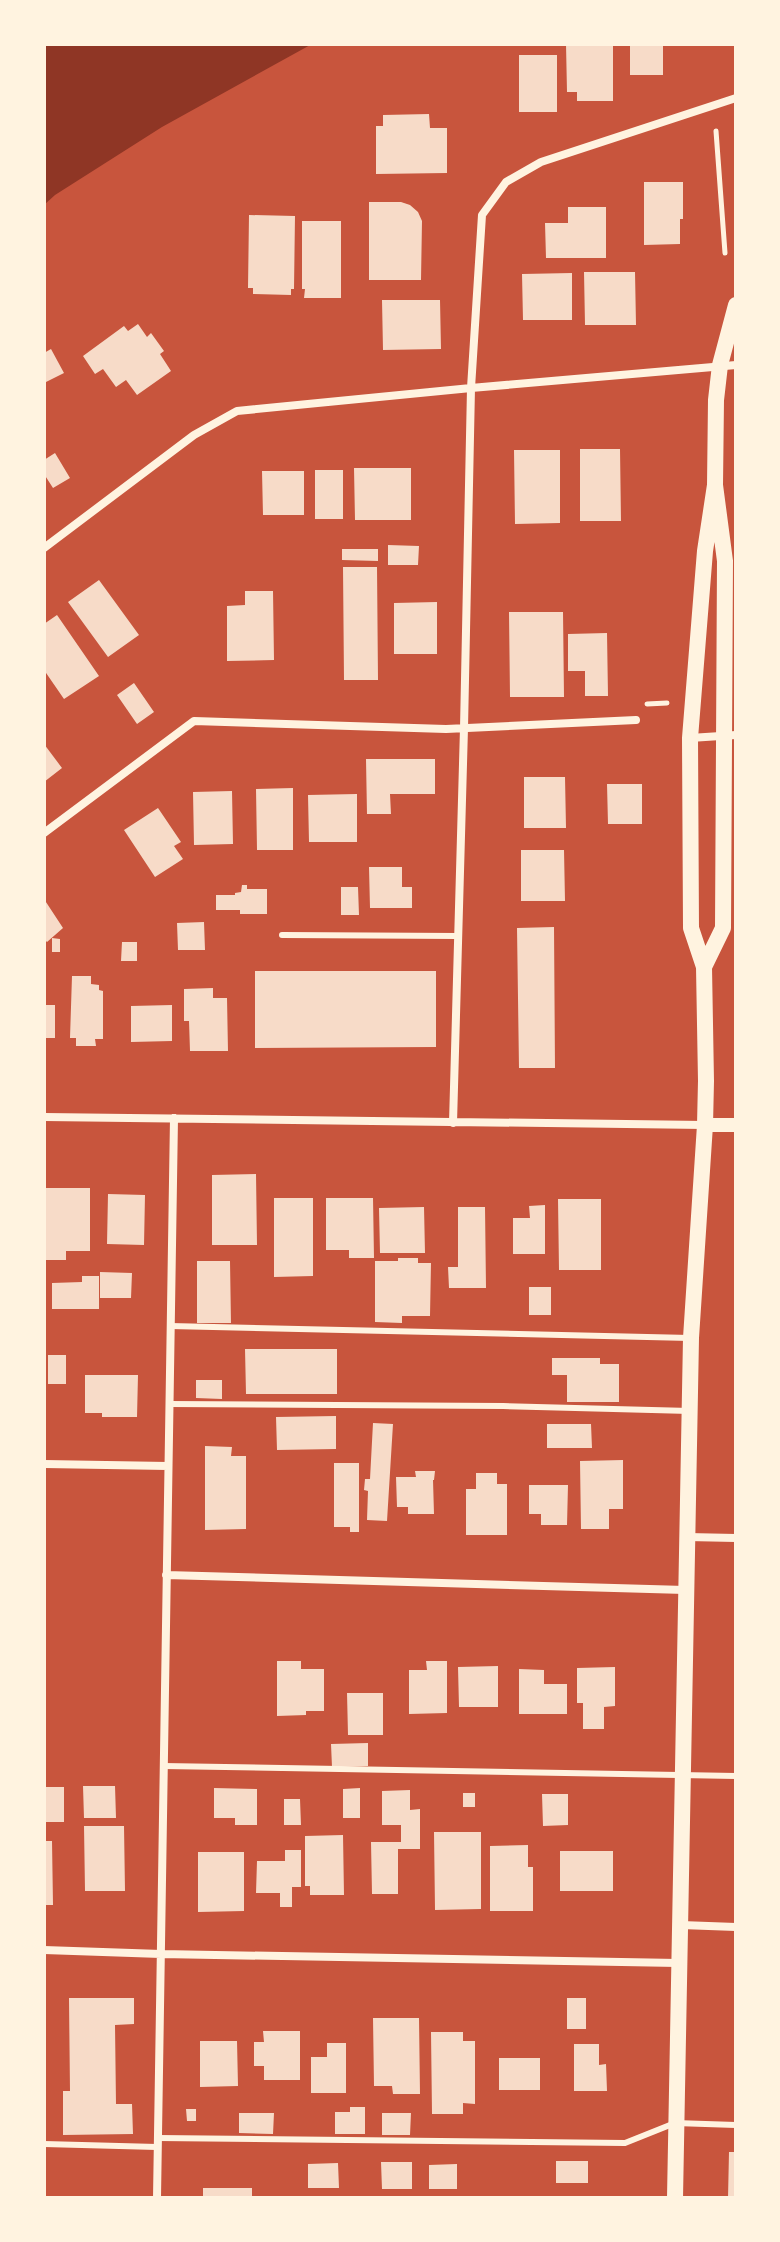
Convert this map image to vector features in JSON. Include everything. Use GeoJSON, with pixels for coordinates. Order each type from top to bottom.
{"type":"FeatureCollection","features":[{"type":"Feature","properties":{"kind":"main road"},"geometry":{"type":"LineString","coordinates":[[675,2198],[691,1338],[705,1125],[704,967],[691,928],[690,738],[705,551],[715,485],[716,400],[728,365],[736,305]]}},
{"type":"Feature","properties":{"kind":"main road"},"geometry":{"type":"LineString","coordinates":[[704,967],[723,928],[730,736],[725,561],[715,485]]}},
{"type":"Feature","properties":{"kind":"street"},"geometry":{"type":"LineString","coordinates":[[453,1123],[471,388],[482,215],[506,182],[541,162],[736,98]]}},
{"type":"Feature","properties":{"kind":"street"},"geometry":{"type":"LineString","coordinates":[[44,548],[194,435],[237,411],[728,365]]}},
{"type":"Feature","properties":{"kind":"street"},"geometry":{"type":"LineString","coordinates":[[44,833],[194,721],[446,729],[636,720]]}},
{"type":"Feature","properties":{"kind":"street"},"geometry":{"type":"LineString","coordinates":[[690,738],[730,736]]}},
{"type":"Feature","properties":{"kind":"street"},"geometry":{"type":"LineString","coordinates":[[44,1117],[736,1125]]}},
{"type":"Feature","properties":{"kind":"street"},"geometry":{"type":"LineString","coordinates":[[157,2198],[174,1118]]}},
{"type":"Feature","properties":{"kind":"street"},"geometry":{"type":"LineString","coordinates":[[44,1464],[168,1466]]}},
{"type":"Feature","properties":{"kind":"street"},"geometry":{"type":"LineString","coordinates":[[686,1537],[736,1538]]}},
{"type":"Feature","properties":{"kind":"street"},"geometry":{"type":"LineString","coordinates":[[166,1575],[685,1590]]}},
{"type":"Feature","properties":{"kind":"street"},"geometry":{"type":"LineString","coordinates":[[679,1925],[736,1927]]}},
{"type":"Feature","properties":{"kind":"street"},"geometry":{"type":"LineString","coordinates":[[44,1950],[678,1963]]}},
{"type":"Feature","properties":{"kind":"lane"},"geometry":{"type":"LineString","coordinates":[[282,935],[458,936]]}},
{"type":"Feature","properties":{"kind":"lane"},"geometry":{"type":"LineString","coordinates":[[170,1326],[691,1338]]}},
{"type":"Feature","properties":{"kind":"lane"},"geometry":{"type":"LineString","coordinates":[[169,1404],[503,1406],[690,1411]]}},
{"type":"Feature","properties":{"kind":"lane"},"geometry":{"type":"LineString","coordinates":[[163,1766],[736,1776]]}},
{"type":"Feature","properties":{"kind":"lane"},"geometry":{"type":"LineString","coordinates":[[44,2144],[625,2143],[675,2123],[736,2125]]}},
{"type":"Feature","properties":{"kind":"path"},"geometry":{"type":"LineString","coordinates":[[716,131],[725,253]]}},
{"type":"Feature","properties":{"kind":"path"},"geometry":{"type":"LineString","coordinates":[[638,704],[667,703]]}},
{"type":"Feature","properties":{"kind":"shaded area"},"geometry":{"type":"Polygon","coordinates":[[[44,44],[312,44],[162,127],[44,205],[44,44]]]}},
{"type":"Feature","properties":{"kind":"building"},"geometry":{"type":"Polygon","coordinates":[[[566,44],[613,44],[613,101],[577,101],[577,92],[567,92],[566,44]]]}},
{"type":"Feature","properties":{"kind":"building"},"geometry":{"type":"Polygon","coordinates":[[[630,44],[663,44],[663,75],[630,75],[630,44]]]}},
{"type":"Feature","properties":{"kind":"building"},"geometry":{"type":"Polygon","coordinates":[[[519,55],[557,55],[557,112],[519,112],[519,55]]]}},
{"type":"Feature","properties":{"kind":"building"},"geometry":{"type":"Polygon","coordinates":[[[429,114],[430,128],[447,128],[447,173],[376,174],[376,126],[383,126],[383,115],[429,114]]]}},
{"type":"Feature","properties":{"kind":"building"},"geometry":{"type":"Polygon","coordinates":[[[644,182],[683,182],[680,244],[644,245],[644,182]]]}},
{"type":"Feature","properties":{"kind":"building"},"geometry":{"type":"Polygon","coordinates":[[[369,202],[401,202],[418,212],[422,221],[421,280],[369,280],[369,202]]]}},
{"type":"Feature","properties":{"kind":"building"},"geometry":{"type":"Polygon","coordinates":[[[568,207],[606,207],[606,258],[546,258],[545,223],[568,223],[568,207]]]}},
{"type":"Feature","properties":{"kind":"building"},"geometry":{"type":"Polygon","coordinates":[[[249,215],[295,216],[294,289],[291,289],[291,295],[253,294],[253,288],[248,288],[249,215]]]}},
{"type":"Feature","properties":{"kind":"building"},"geometry":{"type":"Polygon","coordinates":[[[302,221],[341,221],[341,298],[304,298],[302,221]]]}},
{"type":"Feature","properties":{"kind":"building"},"geometry":{"type":"Polygon","coordinates":[[[584,272],[635,272],[636,325],[585,325],[584,272]]]}},
{"type":"Feature","properties":{"kind":"building"},"geometry":{"type":"Polygon","coordinates":[[[572,273],[572,320],[523,320],[522,274],[572,273]]]}},
{"type":"Feature","properties":{"kind":"building"},"geometry":{"type":"Polygon","coordinates":[[[382,300],[440,300],[441,349],[383,350],[382,300]]]}},
{"type":"Feature","properties":{"kind":"building"},"geometry":{"type":"Polygon","coordinates":[[[138,324],[147,337],[151,333],[164,351],[160,354],[171,371],[137,395],[126,380],[116,387],[103,369],[95,374],[83,356],[124,326],[128,331],[138,324]]]}},
{"type":"Feature","properties":{"kind":"building"},"geometry":{"type":"Polygon","coordinates":[[[51,349],[64,373],[44,383],[44,353],[51,349]]]}},
{"type":"Feature","properties":{"kind":"building"},"geometry":{"type":"Polygon","coordinates":[[[580,449],[620,449],[621,521],[580,521],[580,449]]]}},
{"type":"Feature","properties":{"kind":"building"},"geometry":{"type":"Polygon","coordinates":[[[514,450],[560,450],[560,523],[515,524],[514,450]]]}},
{"type":"Feature","properties":{"kind":"building"},"geometry":{"type":"Polygon","coordinates":[[[55,453],[70,478],[53,488],[44,474],[44,460],[55,453]]]}},
{"type":"Feature","properties":{"kind":"building"},"geometry":{"type":"Polygon","coordinates":[[[354,468],[411,468],[411,520],[355,520],[354,468]]]}},
{"type":"Feature","properties":{"kind":"building"},"geometry":{"type":"Polygon","coordinates":[[[315,470],[343,470],[343,519],[315,519],[315,470]]]}},
{"type":"Feature","properties":{"kind":"building"},"geometry":{"type":"Polygon","coordinates":[[[262,471],[304,471],[304,515],[263,515],[262,471]]]}},
{"type":"Feature","properties":{"kind":"building"},"geometry":{"type":"Polygon","coordinates":[[[388,545],[419,546],[418,565],[388,565],[388,545]]]}},
{"type":"Feature","properties":{"kind":"building"},"geometry":{"type":"Polygon","coordinates":[[[342,549],[378,549],[378,561],[342,560],[342,549]]]}},
{"type":"Feature","properties":{"kind":"building"},"geometry":{"type":"Polygon","coordinates":[[[343,567],[377,567],[378,680],[344,680],[343,567]]]}},
{"type":"Feature","properties":{"kind":"building"},"geometry":{"type":"Polygon","coordinates":[[[99,580],[139,635],[108,657],[68,602],[99,580]]]}},
{"type":"Feature","properties":{"kind":"building"},"geometry":{"type":"Polygon","coordinates":[[[245,591],[273,591],[274,660],[227,661],[227,606],[245,605],[245,591]]]}},
{"type":"Feature","properties":{"kind":"building"},"geometry":{"type":"Polygon","coordinates":[[[437,602],[437,654],[394,654],[394,603],[437,602]]]}},
{"type":"Feature","properties":{"kind":"building"},"geometry":{"type":"Polygon","coordinates":[[[509,612],[563,612],[564,697],[510,697],[509,612]]]}},
{"type":"Feature","properties":{"kind":"building"},"geometry":{"type":"Polygon","coordinates":[[[57,615],[99,676],[64,699],[44,670],[44,624],[57,615]]]}},
{"type":"Feature","properties":{"kind":"building"},"geometry":{"type":"Polygon","coordinates":[[[607,633],[608,696],[585,696],[585,671],[568,671],[568,634],[607,633]]]}},
{"type":"Feature","properties":{"kind":"building"},"geometry":{"type":"Polygon","coordinates":[[[134,683],[154,712],[137,724],[117,695],[134,683]]]}},
{"type":"Feature","properties":{"kind":"building"},"geometry":{"type":"Polygon","coordinates":[[[44,744],[62,768],[44,782],[44,744]]]}},
{"type":"Feature","properties":{"kind":"building"},"geometry":{"type":"Polygon","coordinates":[[[366,759],[435,759],[435,794],[390,794],[391,814],[367,814],[366,759]]]}},
{"type":"Feature","properties":{"kind":"building"},"geometry":{"type":"Polygon","coordinates":[[[524,777],[565,777],[566,828],[524,828],[524,777]]]}},
{"type":"Feature","properties":{"kind":"building"},"geometry":{"type":"Polygon","coordinates":[[[607,784],[642,784],[642,824],[608,824],[607,784]]]}},
{"type":"Feature","properties":{"kind":"building"},"geometry":{"type":"Polygon","coordinates":[[[293,788],[293,850],[257,850],[256,789],[293,788]]]}},
{"type":"Feature","properties":{"kind":"building"},"geometry":{"type":"Polygon","coordinates":[[[232,791],[233,844],[194,845],[193,792],[232,791]]]}},
{"type":"Feature","properties":{"kind":"building"},"geometry":{"type":"Polygon","coordinates":[[[357,794],[357,842],[309,842],[308,795],[357,794]]]}},
{"type":"Feature","properties":{"kind":"building"},"geometry":{"type":"Polygon","coordinates":[[[158,808],[181,842],[174,846],[183,859],[155,877],[124,830],[158,808]]]}},
{"type":"Feature","properties":{"kind":"building"},"geometry":{"type":"Polygon","coordinates":[[[521,850],[564,850],[565,901],[521,901],[521,850]]]}},
{"type":"Feature","properties":{"kind":"building"},"geometry":{"type":"Polygon","coordinates":[[[369,867],[402,867],[402,887],[412,887],[412,908],[370,908],[369,867]]]}},
{"type":"Feature","properties":{"kind":"building"},"geometry":{"type":"Polygon","coordinates":[[[242,885],[247,885],[247,889],[267,889],[267,914],[216,910],[216,895],[235,895],[241,892],[242,885]]]}},
{"type":"Feature","properties":{"kind":"building"},"geometry":{"type":"Polygon","coordinates":[[[341,887],[358,887],[359,915],[341,915],[341,887]]]}},
{"type":"Feature","properties":{"kind":"building"},"geometry":{"type":"Polygon","coordinates":[[[44,899],[63,928],[47,942],[44,939],[44,899]]]}},
{"type":"Feature","properties":{"kind":"building"},"geometry":{"type":"Polygon","coordinates":[[[204,922],[205,950],[178,950],[177,923],[204,922]]]}},
{"type":"Feature","properties":{"kind":"building"},"geometry":{"type":"Polygon","coordinates":[[[554,927],[555,1068],[519,1068],[517,928],[554,927]]]}},
{"type":"Feature","properties":{"kind":"building"},"geometry":{"type":"Polygon","coordinates":[[[52,938],[60,939],[60,952],[52,952],[52,938]]]}},
{"type":"Feature","properties":{"kind":"building"},"geometry":{"type":"Polygon","coordinates":[[[122,942],[137,942],[137,961],[121,961],[122,942]]]}},
{"type":"Feature","properties":{"kind":"building"},"geometry":{"type":"Polygon","coordinates":[[[255,971],[436,971],[436,1047],[255,1048],[255,971]]]}},
{"type":"Feature","properties":{"kind":"building"},"geometry":{"type":"Polygon","coordinates":[[[72,976],[91,976],[91,984],[99,985],[99,990],[103,991],[103,1039],[95,1039],[96,1046],[76,1046],[76,1038],[70,1038],[72,976]]]}},
{"type":"Feature","properties":{"kind":"building"},"geometry":{"type":"Polygon","coordinates":[[[213,988],[213,998],[227,998],[228,1051],[190,1051],[189,1021],[184,1021],[184,989],[213,988]]]}},
{"type":"Feature","properties":{"kind":"building"},"geometry":{"type":"Polygon","coordinates":[[[44,1005],[55,1005],[55,1038],[44,1038],[44,1005]]]}},
{"type":"Feature","properties":{"kind":"building"},"geometry":{"type":"Polygon","coordinates":[[[172,1005],[172,1041],[131,1042],[131,1006],[172,1005]]]}},
{"type":"Feature","properties":{"kind":"building"},"geometry":{"type":"Polygon","coordinates":[[[256,1174],[257,1245],[212,1245],[212,1175],[256,1174]]]}},
{"type":"Feature","properties":{"kind":"building"},"geometry":{"type":"Polygon","coordinates":[[[44,1188],[90,1188],[90,1251],[66,1251],[66,1260],[44,1260],[44,1188]]]}},
{"type":"Feature","properties":{"kind":"building"},"geometry":{"type":"Polygon","coordinates":[[[108,1194],[145,1195],[144,1245],[107,1244],[108,1194]]]}},
{"type":"Feature","properties":{"kind":"building"},"geometry":{"type":"Polygon","coordinates":[[[274,1198],[313,1198],[313,1276],[274,1277],[274,1198]]]}},
{"type":"Feature","properties":{"kind":"building"},"geometry":{"type":"Polygon","coordinates":[[[326,1198],[373,1198],[374,1258],[349,1258],[349,1250],[326,1250],[326,1198]]]}},
{"type":"Feature","properties":{"kind":"building"},"geometry":{"type":"Polygon","coordinates":[[[558,1199],[601,1199],[601,1270],[559,1270],[558,1199]]]}},
{"type":"Feature","properties":{"kind":"building"},"geometry":{"type":"Polygon","coordinates":[[[545,1205],[545,1254],[513,1254],[513,1218],[530,1218],[529,1206],[545,1205]]]}},
{"type":"Feature","properties":{"kind":"building"},"geometry":{"type":"Polygon","coordinates":[[[424,1207],[425,1253],[380,1253],[379,1208],[424,1207]]]}},
{"type":"Feature","properties":{"kind":"building"},"geometry":{"type":"Polygon","coordinates":[[[458,1207],[485,1207],[486,1288],[449,1288],[448,1267],[458,1267],[458,1207]]]}},
{"type":"Feature","properties":{"kind":"building"},"geometry":{"type":"Polygon","coordinates":[[[398,1258],[418,1258],[418,1263],[431,1263],[430,1316],[402,1316],[402,1323],[375,1322],[375,1261],[398,1261],[398,1258]]]}},
{"type":"Feature","properties":{"kind":"building"},"geometry":{"type":"Polygon","coordinates":[[[197,1261],[230,1261],[231,1323],[197,1323],[197,1261]]]}},
{"type":"Feature","properties":{"kind":"building"},"geometry":{"type":"Polygon","coordinates":[[[100,1272],[132,1273],[131,1298],[100,1298],[100,1272]]]}},
{"type":"Feature","properties":{"kind":"building"},"geometry":{"type":"Polygon","coordinates":[[[82,1276],[99,1276],[99,1309],[52,1309],[52,1283],[82,1282],[82,1276]]]}},
{"type":"Feature","properties":{"kind":"building"},"geometry":{"type":"Polygon","coordinates":[[[529,1287],[551,1287],[551,1315],[529,1315],[529,1287]]]}},
{"type":"Feature","properties":{"kind":"building"},"geometry":{"type":"Polygon","coordinates":[[[245,1349],[337,1349],[337,1394],[246,1394],[245,1349]]]}},
{"type":"Feature","properties":{"kind":"building"},"geometry":{"type":"Polygon","coordinates":[[[48,1355],[66,1355],[66,1384],[48,1384],[48,1355]]]}},
{"type":"Feature","properties":{"kind":"building"},"geometry":{"type":"Polygon","coordinates":[[[552,1358],[600,1358],[600,1364],[619,1364],[619,1402],[567,1402],[567,1375],[552,1375],[552,1358]]]}},
{"type":"Feature","properties":{"kind":"building"},"geometry":{"type":"Polygon","coordinates":[[[85,1375],[138,1375],[137,1417],[102,1417],[102,1413],[85,1413],[85,1375]]]}},
{"type":"Feature","properties":{"kind":"building"},"geometry":{"type":"Polygon","coordinates":[[[196,1380],[222,1380],[222,1399],[196,1398],[196,1380]]]}},
{"type":"Feature","properties":{"kind":"building"},"geometry":{"type":"Polygon","coordinates":[[[336,1416],[336,1449],[277,1450],[276,1417],[336,1416]]]}},
{"type":"Feature","properties":{"kind":"building"},"geometry":{"type":"Polygon","coordinates":[[[373,1423],[393,1424],[387,1521],[367,1520],[368,1491],[364,1490],[365,1479],[370,1479],[373,1423]]]}},
{"type":"Feature","properties":{"kind":"building"},"geometry":{"type":"Polygon","coordinates":[[[547,1424],[591,1424],[592,1448],[547,1448],[547,1424]]]}},
{"type":"Feature","properties":{"kind":"building"},"geometry":{"type":"Polygon","coordinates":[[[205,1446],[232,1447],[231,1456],[246,1456],[246,1529],[205,1530],[205,1446]]]}},
{"type":"Feature","properties":{"kind":"building"},"geometry":{"type":"Polygon","coordinates":[[[623,1460],[623,1509],[609,1509],[609,1529],[581,1529],[580,1461],[623,1460]]]}},
{"type":"Feature","properties":{"kind":"building"},"geometry":{"type":"Polygon","coordinates":[[[334,1463],[359,1463],[359,1532],[350,1532],[350,1527],[334,1527],[334,1463]]]}},
{"type":"Feature","properties":{"kind":"building"},"geometry":{"type":"Polygon","coordinates":[[[415,1471],[435,1471],[434,1514],[408,1514],[408,1507],[397,1507],[396,1477],[416,1477],[415,1471]]]}},
{"type":"Feature","properties":{"kind":"building"},"geometry":{"type":"Polygon","coordinates":[[[476,1473],[497,1473],[497,1484],[507,1484],[507,1535],[466,1535],[466,1489],[476,1489],[476,1473]]]}},
{"type":"Feature","properties":{"kind":"building"},"geometry":{"type":"Polygon","coordinates":[[[529,1485],[568,1485],[567,1525],[541,1525],[541,1514],[529,1514],[529,1485]]]}},
{"type":"Feature","properties":{"kind":"building"},"geometry":{"type":"Polygon","coordinates":[[[277,1661],[301,1661],[301,1669],[324,1669],[324,1711],[277,1716],[277,1661]]]}},
{"type":"Feature","properties":{"kind":"building"},"geometry":{"type":"Polygon","coordinates":[[[426,1661],[447,1661],[447,1713],[409,1714],[409,1670],[427,1670],[426,1661]]]}},
{"type":"Feature","properties":{"kind":"building"},"geometry":{"type":"Polygon","coordinates":[[[498,1666],[498,1707],[459,1707],[458,1667],[498,1666]]]}},
{"type":"Feature","properties":{"kind":"building"},"geometry":{"type":"Polygon","coordinates":[[[615,1667],[615,1706],[604,1707],[604,1729],[583,1729],[583,1703],[577,1703],[577,1668],[615,1667]]]}},
{"type":"Feature","properties":{"kind":"building"},"geometry":{"type":"Polygon","coordinates":[[[519,1669],[544,1670],[544,1684],[567,1684],[567,1714],[519,1714],[519,1669]]]}},
{"type":"Feature","properties":{"kind":"building"},"geometry":{"type":"Polygon","coordinates":[[[347,1693],[383,1693],[383,1735],[348,1735],[347,1693]]]}},
{"type":"Feature","properties":{"kind":"building"},"geometry":{"type":"Polygon","coordinates":[[[368,1743],[368,1766],[332,1767],[331,1744],[368,1743]]]}},
{"type":"Feature","properties":{"kind":"building"},"geometry":{"type":"Polygon","coordinates":[[[83,1786],[115,1786],[116,1818],[84,1818],[83,1786]]]}},
{"type":"Feature","properties":{"kind":"building"},"geometry":{"type":"Polygon","coordinates":[[[44,1787],[64,1787],[64,1822],[44,1822],[44,1787]]]}},
{"type":"Feature","properties":{"kind":"building"},"geometry":{"type":"Polygon","coordinates":[[[214,1788],[257,1789],[257,1825],[235,1825],[235,1818],[214,1818],[214,1788]]]}},
{"type":"Feature","properties":{"kind":"building"},"geometry":{"type":"Polygon","coordinates":[[[360,1788],[360,1818],[343,1818],[343,1789],[360,1788]]]}},
{"type":"Feature","properties":{"kind":"building"},"geometry":{"type":"Polygon","coordinates":[[[410,1790],[410,1810],[420,1809],[420,1849],[398,1849],[398,1894],[372,1894],[371,1842],[401,1842],[401,1825],[382,1825],[382,1791],[410,1790]]]}},
{"type":"Feature","properties":{"kind":"building"},"geometry":{"type":"Polygon","coordinates":[[[463,1793],[475,1793],[475,1807],[463,1807],[463,1793]]]}},
{"type":"Feature","properties":{"kind":"building"},"geometry":{"type":"Polygon","coordinates":[[[542,1794],[568,1794],[568,1825],[543,1826],[542,1794]]]}},
{"type":"Feature","properties":{"kind":"building"},"geometry":{"type":"Polygon","coordinates":[[[284,1799],[300,1799],[301,1825],[284,1825],[284,1799]]]}},
{"type":"Feature","properties":{"kind":"building"},"geometry":{"type":"Polygon","coordinates":[[[84,1826],[124,1826],[125,1891],[85,1891],[84,1826]]]}},
{"type":"Feature","properties":{"kind":"building"},"geometry":{"type":"Polygon","coordinates":[[[434,1832],[481,1832],[481,1909],[435,1910],[434,1832]]]}},
{"type":"Feature","properties":{"kind":"building"},"geometry":{"type":"Polygon","coordinates":[[[343,1835],[344,1895],[310,1895],[310,1886],[305,1886],[305,1836],[343,1835]]]}},
{"type":"Feature","properties":{"kind":"building"},"geometry":{"type":"Polygon","coordinates":[[[44,1841],[52,1841],[53,1905],[44,1905],[44,1841]]]}},
{"type":"Feature","properties":{"kind":"building"},"geometry":{"type":"Polygon","coordinates":[[[528,1845],[528,1867],[533,1867],[533,1911],[490,1911],[490,1846],[528,1845]]]}},
{"type":"Feature","properties":{"kind":"building"},"geometry":{"type":"Polygon","coordinates":[[[285,1850],[301,1850],[301,1887],[292,1887],[292,1907],[280,1907],[280,1893],[256,1893],[257,1861],[285,1861],[285,1850]]]}},
{"type":"Feature","properties":{"kind":"building"},"geometry":{"type":"Polygon","coordinates":[[[560,1851],[613,1851],[613,1891],[560,1891],[560,1851]]]}},
{"type":"Feature","properties":{"kind":"building"},"geometry":{"type":"Polygon","coordinates":[[[198,1852],[244,1852],[244,1911],[198,1912],[198,1852]]]}},
{"type":"Feature","properties":{"kind":"building"},"geometry":{"type":"Polygon","coordinates":[[[69,1998],[134,1998],[134,2024],[115,2025],[116,2104],[132,2104],[133,2134],[63,2135],[63,2091],[70,2091],[69,1998]]]}},
{"type":"Feature","properties":{"kind":"building"},"geometry":{"type":"Polygon","coordinates":[[[567,1998],[586,1998],[586,2029],[567,2029],[567,1998]]]}},
{"type":"Feature","properties":{"kind":"building"},"geometry":{"type":"Polygon","coordinates":[[[373,2018],[419,2018],[420,2094],[393,2094],[392,2086],[374,2086],[373,2018]]]}},
{"type":"Feature","properties":{"kind":"building"},"geometry":{"type":"Polygon","coordinates":[[[263,2031],[300,2031],[300,2080],[264,2080],[264,2066],[254,2066],[254,2042],[264,2042],[263,2031]]]}},
{"type":"Feature","properties":{"kind":"building"},"geometry":{"type":"Polygon","coordinates":[[[431,2032],[463,2032],[463,2041],[475,2041],[475,2104],[463,2103],[463,2114],[432,2114],[431,2032]]]}},
{"type":"Feature","properties":{"kind":"building"},"geometry":{"type":"Polygon","coordinates":[[[200,2041],[237,2041],[238,2086],[200,2087],[200,2041]]]}},
{"type":"Feature","properties":{"kind":"building"},"geometry":{"type":"Polygon","coordinates":[[[327,2043],[346,2043],[346,2093],[311,2093],[311,2057],[327,2057],[327,2043]]]}},
{"type":"Feature","properties":{"kind":"building"},"geometry":{"type":"Polygon","coordinates":[[[574,2044],[599,2044],[599,2065],[606,2064],[607,2091],[574,2091],[574,2044]]]}},
{"type":"Feature","properties":{"kind":"building"},"geometry":{"type":"Polygon","coordinates":[[[499,2058],[540,2058],[540,2090],[499,2090],[499,2058]]]}},
{"type":"Feature","properties":{"kind":"building"},"geometry":{"type":"Polygon","coordinates":[[[350,2107],[365,2107],[365,2134],[335,2134],[335,2112],[350,2112],[350,2107]]]}},
{"type":"Feature","properties":{"kind":"building"},"geometry":{"type":"Polygon","coordinates":[[[186,2109],[196,2109],[196,2121],[187,2121],[186,2109]]]}},
{"type":"Feature","properties":{"kind":"building"},"geometry":{"type":"Polygon","coordinates":[[[239,2113],[274,2113],[273,2134],[239,2133],[239,2113]]]}},
{"type":"Feature","properties":{"kind":"building"},"geometry":{"type":"Polygon","coordinates":[[[382,2113],[411,2113],[410,2135],[382,2135],[382,2113]]]}},
{"type":"Feature","properties":{"kind":"building"},"geometry":{"type":"Polygon","coordinates":[[[729,2152],[736,2152],[736,2198],[728,2198],[729,2152]]]}},
{"type":"Feature","properties":{"kind":"building"},"geometry":{"type":"Polygon","coordinates":[[[556,2161],[588,2161],[588,2183],[556,2183],[556,2161]]]}},
{"type":"Feature","properties":{"kind":"building"},"geometry":{"type":"Polygon","coordinates":[[[381,2162],[412,2162],[412,2189],[382,2189],[381,2162]]]}},
{"type":"Feature","properties":{"kind":"building"},"geometry":{"type":"Polygon","coordinates":[[[338,2163],[339,2188],[308,2188],[308,2164],[338,2163]]]}},
{"type":"Feature","properties":{"kind":"building"},"geometry":{"type":"Polygon","coordinates":[[[457,2164],[457,2189],[429,2189],[429,2165],[457,2164]]]}},
{"type":"Feature","properties":{"kind":"building"},"geometry":{"type":"Polygon","coordinates":[[[203,2188],[252,2188],[252,2198],[203,2198],[203,2188]]]}}]}
